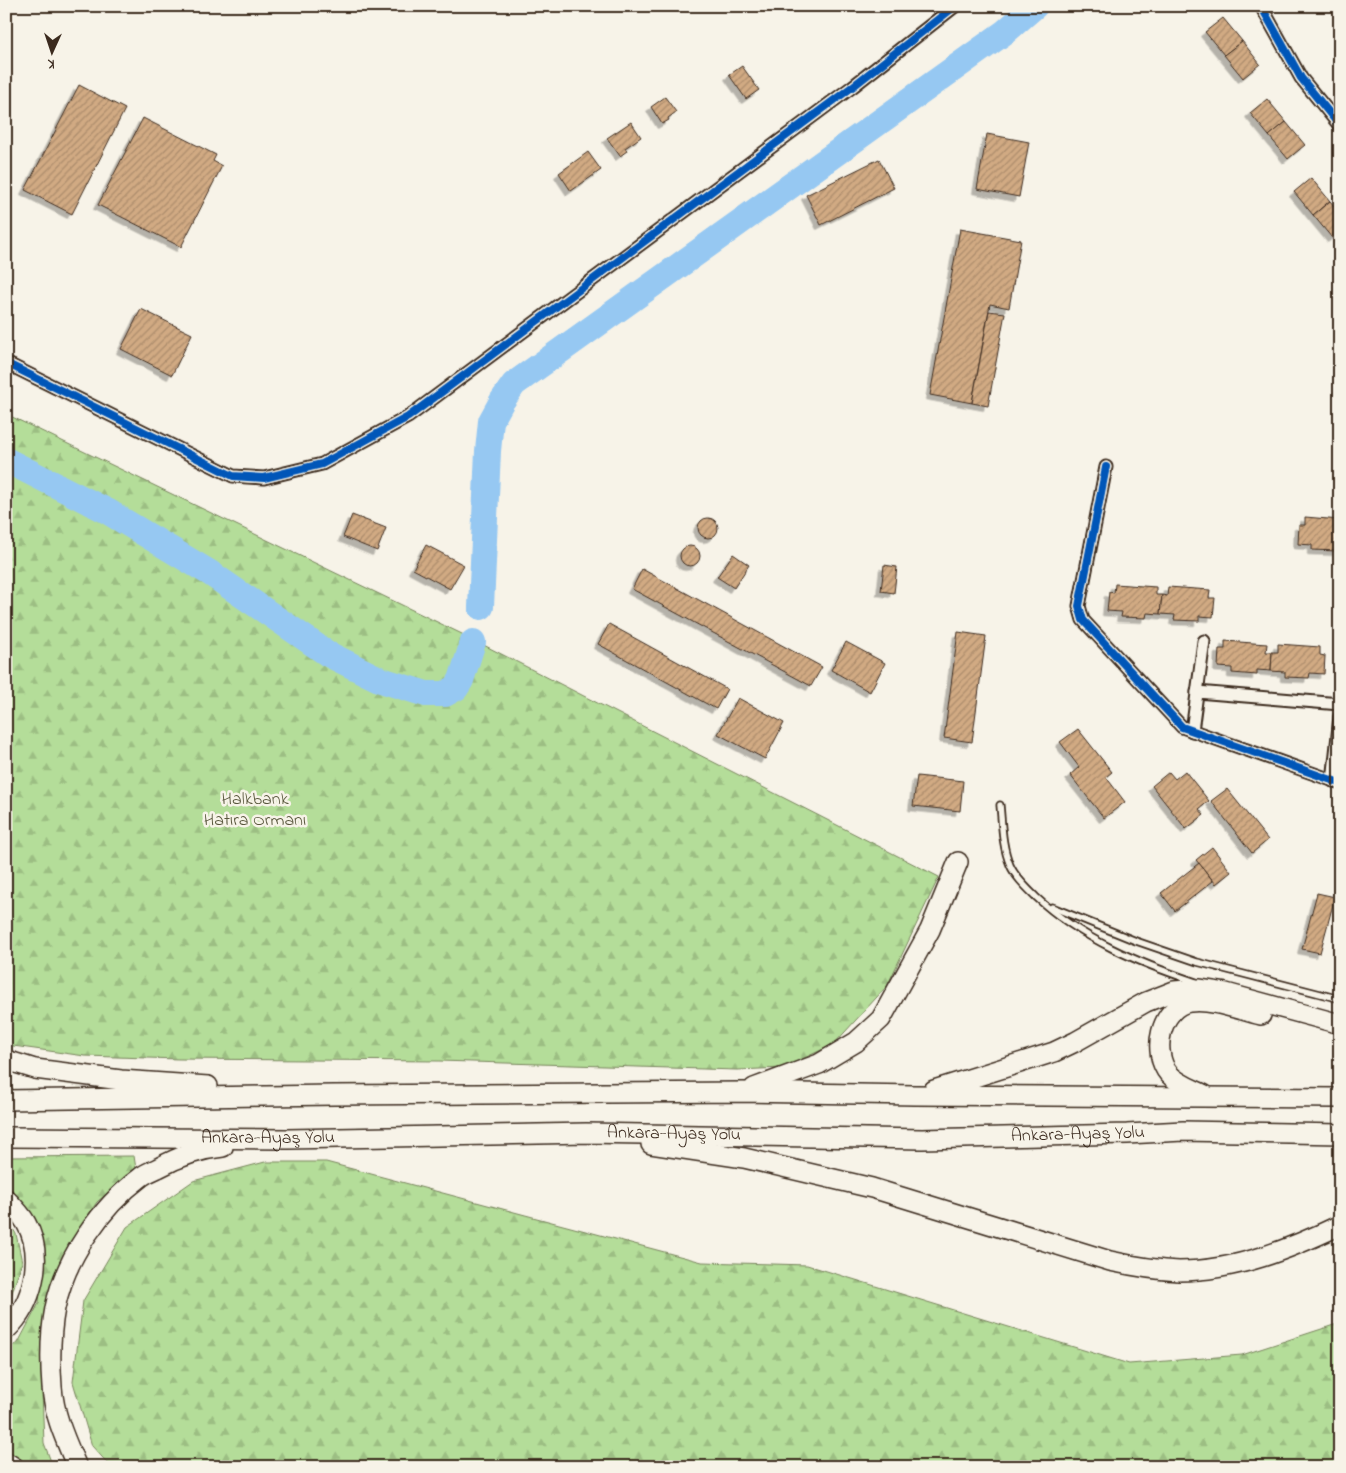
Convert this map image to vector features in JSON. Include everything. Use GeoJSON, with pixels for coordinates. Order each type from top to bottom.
{"type":"FeatureCollection","features":[{"type":"Feature","properties":{"kind":"highway"},"geometry":{"type":"LineString","coordinates":[[743,1092],[819,1064],[856,1042],[881,1019],[930,930],[958,862]]}},
{"type":"Feature","properties":{"kind":"highway"},"geometry":{"type":"LineString","coordinates":[[915,1095],[1001,1070],[1065,1047],[1146,1002],[1174,991],[1199,989],[1226,993],[1340,1024]]}},
{"type":"Feature","properties":{"kind":"highway"},"geometry":{"type":"LineString","coordinates":[[1210,1097],[1175,1079],[1163,1066],[1160,1039],[1163,1027],[1174,1010],[1180,1005],[1199,1002],[1215,1004],[1340,1035]]}},
{"type":"Feature","properties":{"kind":"highway"},"geometry":{"type":"LineString","coordinates":[[6,1060],[35,1069],[121,1080],[334,1095]]}},
{"type":"Feature","properties":{"kind":"highway","name":"Ankara-Ayaş Yolu"},"geometry":{"type":"LineString","coordinates":[[6,1100],[743,1092],[1340,1098]]}},
{"type":"Feature","properties":{"kind":"highway","name":"Ankara-Ayaş Yolu"},"geometry":{"type":"LineString","coordinates":[[6,1137],[288,1139],[586,1133],[922,1139],[1184,1131],[1340,1134]]}},
{"type":"Feature","properties":{"kind":"highway"},"geometry":{"type":"LineString","coordinates":[[586,1133],[744,1158],[836,1179],[924,1203],[1110,1261],[1150,1268],[1206,1269],[1232,1265],[1331,1232],[1340,1225]]}},
{"type":"Feature","properties":{"kind":"highway"},"geometry":{"type":"LineString","coordinates":[[77,1467],[60,1428],[52,1389],[50,1346],[55,1307],[69,1265],[88,1233],[110,1205],[142,1176],[176,1158],[209,1148],[288,1139]]}},
{"type":"Feature","properties":{"kind":"highway"},"geometry":{"type":"LineString","coordinates":[[6,1198],[27,1224],[34,1246],[35,1265],[32,1287],[25,1305],[13,1324],[6,1330]]}},
{"type":"Feature","properties":{"kind":"highway"},"geometry":{"type":"LineString","coordinates":[[6,1462],[14,1467]]}},
{"type":"Feature","properties":{"kind":"street"},"geometry":{"type":"LineString","coordinates":[[6,363],[234,476],[264,478],[322,464],[408,417],[852,86],[955,6]]}},
{"type":"Feature","properties":{"kind":"street"},"geometry":{"type":"LineString","coordinates":[[1261,6],[1301,78],[1340,126]]}},
{"type":"Feature","properties":{"kind":"street"},"geometry":{"type":"LineString","coordinates":[[1106,467],[1079,606],[1083,620],[1182,727],[1336,782],[1340,716]]}},
{"type":"Feature","properties":{"kind":"street"},"geometry":{"type":"LineString","coordinates":[[1192,731],[1204,642]]}},
{"type":"Feature","properties":{"kind":"street"},"geometry":{"type":"LineString","coordinates":[[1197,692],[1340,704]]}},
{"type":"Feature","properties":{"kind":"lane"},"geometry":{"type":"LineString","coordinates":[[1000,805],[1004,846],[1010,866],[1022,883],[1044,904],[1070,925],[1122,954],[1226,993]]}},
{"type":"Feature","properties":{"kind":"lane"},"geometry":{"type":"LineString","coordinates":[[1044,904],[1136,941],[1197,962],[1340,999]]}},
{"type":"Feature","properties":{"kind":"green space","name":"Halkbank Hatıra Ormanı"},"geometry":{"type":"Polygon","coordinates":[[[6,414],[462,634],[939,877],[887,986],[834,1044],[783,1068],[737,1070],[439,1061],[179,1059],[85,1056],[6,1045],[6,414]]]}},
{"type":"Feature","properties":{"kind":"green space"},"geometry":{"type":"Polygon","coordinates":[[[134,1156],[136,1169],[97,1202],[68,1245],[55,1282],[47,1318],[41,1367],[44,1443],[53,1467],[28,1467],[6,1452],[6,1349],[18,1343],[39,1303],[43,1256],[34,1216],[6,1188],[6,1157],[134,1156]]]}},
{"type":"Feature","properties":{"kind":"green space"},"geometry":{"type":"Polygon","coordinates":[[[265,1162],[326,1162],[702,1262],[807,1265],[1129,1364],[1242,1355],[1340,1323],[1340,1467],[111,1467],[92,1446],[73,1382],[83,1301],[127,1227],[193,1181],[265,1162]]]}},
{"type":"Feature","properties":{"kind":"green space"},"geometry":{"type":"Polygon","coordinates":[[[6,1217],[16,1234],[22,1262],[10,1299],[6,1304],[6,1217]]]}},
{"type":"Feature","properties":{"kind":"building"},"geometry":{"type":"Polygon","coordinates":[[[1223,18],[1242,41],[1224,55],[1205,32],[1223,18]]]}},
{"type":"Feature","properties":{"kind":"building"},"geometry":{"type":"Polygon","coordinates":[[[1242,41],[1260,64],[1243,78],[1224,55],[1242,41]]]}},
{"type":"Feature","properties":{"kind":"building"},"geometry":{"type":"Polygon","coordinates":[[[742,66],[759,90],[746,99],[729,75],[742,66]]]}},
{"type":"Feature","properties":{"kind":"building"},"geometry":{"type":"Polygon","coordinates":[[[79,85],[125,109],[72,214],[25,190],[79,85]]]}},
{"type":"Feature","properties":{"kind":"building"},"geometry":{"type":"Polygon","coordinates":[[[665,97],[676,112],[668,118],[669,120],[662,124],[651,107],[665,97]]]}},
{"type":"Feature","properties":{"kind":"building"},"geometry":{"type":"Polygon","coordinates":[[[1267,99],[1286,122],[1269,136],[1250,113],[1267,99]]]}},
{"type":"Feature","properties":{"kind":"building"},"geometry":{"type":"Polygon","coordinates":[[[143,118],[216,155],[213,161],[222,166],[181,247],[98,205],[143,118]]]}},
{"type":"Feature","properties":{"kind":"building"},"geometry":{"type":"Polygon","coordinates":[[[631,122],[641,137],[625,148],[627,151],[620,156],[607,138],[631,122]]]}},
{"type":"Feature","properties":{"kind":"building"},"geometry":{"type":"Polygon","coordinates":[[[1286,122],[1305,145],[1288,159],[1269,136],[1286,122]]]}},
{"type":"Feature","properties":{"kind":"building"},"geometry":{"type":"Polygon","coordinates":[[[987,134],[1029,142],[1019,197],[977,189],[987,134]]]}},
{"type":"Feature","properties":{"kind":"building"},"geometry":{"type":"Polygon","coordinates":[[[588,152],[601,170],[571,191],[559,173],[588,152]]]}},
{"type":"Feature","properties":{"kind":"building"},"geometry":{"type":"Polygon","coordinates":[[[879,159],[894,188],[821,225],[806,195],[879,159]]]}},
{"type":"Feature","properties":{"kind":"building"},"geometry":{"type":"Polygon","coordinates":[[[1311,178],[1330,201],[1313,215],[1294,192],[1311,178]]]}},
{"type":"Feature","properties":{"kind":"building"},"geometry":{"type":"Polygon","coordinates":[[[1330,201],[1340,213],[1340,232],[1332,238],[1313,215],[1330,201]]]}},
{"type":"Feature","properties":{"kind":"building"},"geometry":{"type":"Polygon","coordinates":[[[960,229],[1021,240],[1009,308],[990,304],[972,403],[930,395],[960,229]]]}},
{"type":"Feature","properties":{"kind":"building"},"geometry":{"type":"Polygon","coordinates":[[[141,309],[192,334],[172,375],[121,349],[141,309]]]}},
{"type":"Feature","properties":{"kind":"building"},"geometry":{"type":"Polygon","coordinates":[[[989,311],[1005,313],[988,406],[972,403],[989,311]]]}},
{"type":"Feature","properties":{"kind":"building"},"geometry":{"type":"Polygon","coordinates":[[[352,515],[386,528],[377,551],[343,537],[352,515]]]}},
{"type":"Feature","properties":{"kind":"building"},"geometry":{"type":"Polygon","coordinates":[[[1305,517],[1340,520],[1340,547],[1337,547],[1337,551],[1312,550],[1312,545],[1298,544],[1299,525],[1305,525],[1305,517]]]}},
{"type":"Feature","properties":{"kind":"building"},"geometry":{"type":"Polygon","coordinates":[[[708,518],[715,521],[718,528],[715,535],[708,538],[701,535],[698,528],[701,521],[708,518]]]}},
{"type":"Feature","properties":{"kind":"building"},"geometry":{"type":"Polygon","coordinates":[[[426,545],[464,565],[450,589],[413,569],[426,545]]]}},
{"type":"Feature","properties":{"kind":"building"},"geometry":{"type":"Polygon","coordinates":[[[690,546],[697,549],[700,556],[697,563],[690,566],[683,563],[680,556],[683,549],[690,546]]]}},
{"type":"Feature","properties":{"kind":"building"},"geometry":{"type":"Polygon","coordinates":[[[733,554],[749,565],[734,588],[717,577],[733,554]]]}},
{"type":"Feature","properties":{"kind":"building"},"geometry":{"type":"Polygon","coordinates":[[[884,565],[897,567],[894,593],[881,591],[884,565]]]}},
{"type":"Feature","properties":{"kind":"building"},"geometry":{"type":"Polygon","coordinates":[[[642,569],[822,667],[811,686],[632,589],[642,569]]]}},
{"type":"Feature","properties":{"kind":"building"},"geometry":{"type":"Polygon","coordinates":[[[1115,584],[1156,587],[1156,595],[1162,595],[1160,614],[1147,613],[1146,618],[1121,617],[1122,612],[1107,611],[1109,592],[1114,593],[1115,584]]]}},
{"type":"Feature","properties":{"kind":"building"},"geometry":{"type":"Polygon","coordinates":[[[1168,587],[1210,590],[1209,598],[1215,598],[1213,617],[1199,616],[1199,621],[1174,620],[1175,615],[1160,614],[1162,595],[1167,596],[1168,587]]]}},
{"type":"Feature","properties":{"kind":"building"},"geometry":{"type":"Polygon","coordinates":[[[609,624],[727,689],[716,709],[598,644],[609,624]]]}},
{"type":"Feature","properties":{"kind":"building"},"geometry":{"type":"Polygon","coordinates":[[[958,632],[986,636],[972,742],[944,738],[958,632]]]}},
{"type":"Feature","properties":{"kind":"building"},"geometry":{"type":"Polygon","coordinates":[[[1225,641],[1267,644],[1266,652],[1272,652],[1271,671],[1257,670],[1257,675],[1232,673],[1232,668],[1218,667],[1219,649],[1225,649],[1225,641]]]}},
{"type":"Feature","properties":{"kind":"building"},"geometry":{"type":"Polygon","coordinates":[[[846,642],[885,663],[870,692],[831,670],[846,642]]]}},
{"type":"Feature","properties":{"kind":"building"},"geometry":{"type":"Polygon","coordinates":[[[1278,644],[1320,647],[1320,655],[1325,656],[1324,674],[1310,673],[1309,678],[1285,677],[1285,672],[1271,671],[1272,652],[1278,652],[1278,644]]]}},
{"type":"Feature","properties":{"kind":"building"},"geometry":{"type":"Polygon","coordinates":[[[738,698],[784,723],[765,759],[718,734],[738,698]]]}},
{"type":"Feature","properties":{"kind":"building"},"geometry":{"type":"Polygon","coordinates":[[[1078,729],[1112,772],[1106,777],[1125,802],[1104,818],[1070,775],[1079,767],[1060,742],[1078,729]]]}},
{"type":"Feature","properties":{"kind":"building"},"geometry":{"type":"Polygon","coordinates":[[[1185,771],[1209,801],[1199,809],[1204,815],[1186,829],[1152,786],[1169,772],[1175,779],[1185,771]]]}},
{"type":"Feature","properties":{"kind":"building"},"geometry":{"type":"Polygon","coordinates":[[[917,776],[963,781],[960,811],[913,806],[917,776]]]}},
{"type":"Feature","properties":{"kind":"building"},"geometry":{"type":"Polygon","coordinates":[[[1227,789],[1268,840],[1252,853],[1211,801],[1227,789]]]}},
{"type":"Feature","properties":{"kind":"building"},"geometry":{"type":"Polygon","coordinates":[[[1212,847],[1231,872],[1216,884],[1196,860],[1212,847]]]}},
{"type":"Feature","properties":{"kind":"building"},"geometry":{"type":"Polygon","coordinates":[[[1199,863],[1213,881],[1175,911],[1161,893],[1199,863]]]}},
{"type":"Feature","properties":{"kind":"building"},"geometry":{"type":"Polygon","coordinates":[[[1317,893],[1335,897],[1320,953],[1302,949],[1317,893]]]}},
{"type":"Feature","properties":{"kind":"waterway"},"geometry":{"type":"LineString","coordinates":[[481,607],[491,421],[514,384],[1005,32],[1035,6]]}},
{"type":"Feature","properties":{"kind":"waterway"},"geometry":{"type":"LineString","coordinates":[[6,460],[107,511],[210,573],[328,654],[381,680],[426,694],[445,694],[456,688],[461,680],[473,642]]}},
{"type":"Feature","properties":{"kind":"cycle path"},"geometry":{"type":"LineString","coordinates":[[6,363],[233,476],[264,478],[322,464],[408,417],[852,87],[955,6]]}},
{"type":"Feature","properties":{"kind":"cycle path"},"geometry":{"type":"LineString","coordinates":[[1261,6],[1301,78],[1340,126]]}},
{"type":"Feature","properties":{"kind":"cycle path"},"geometry":{"type":"LineString","coordinates":[[1106,467],[1079,606],[1083,620],[1182,727],[1340,783]]}}]}
